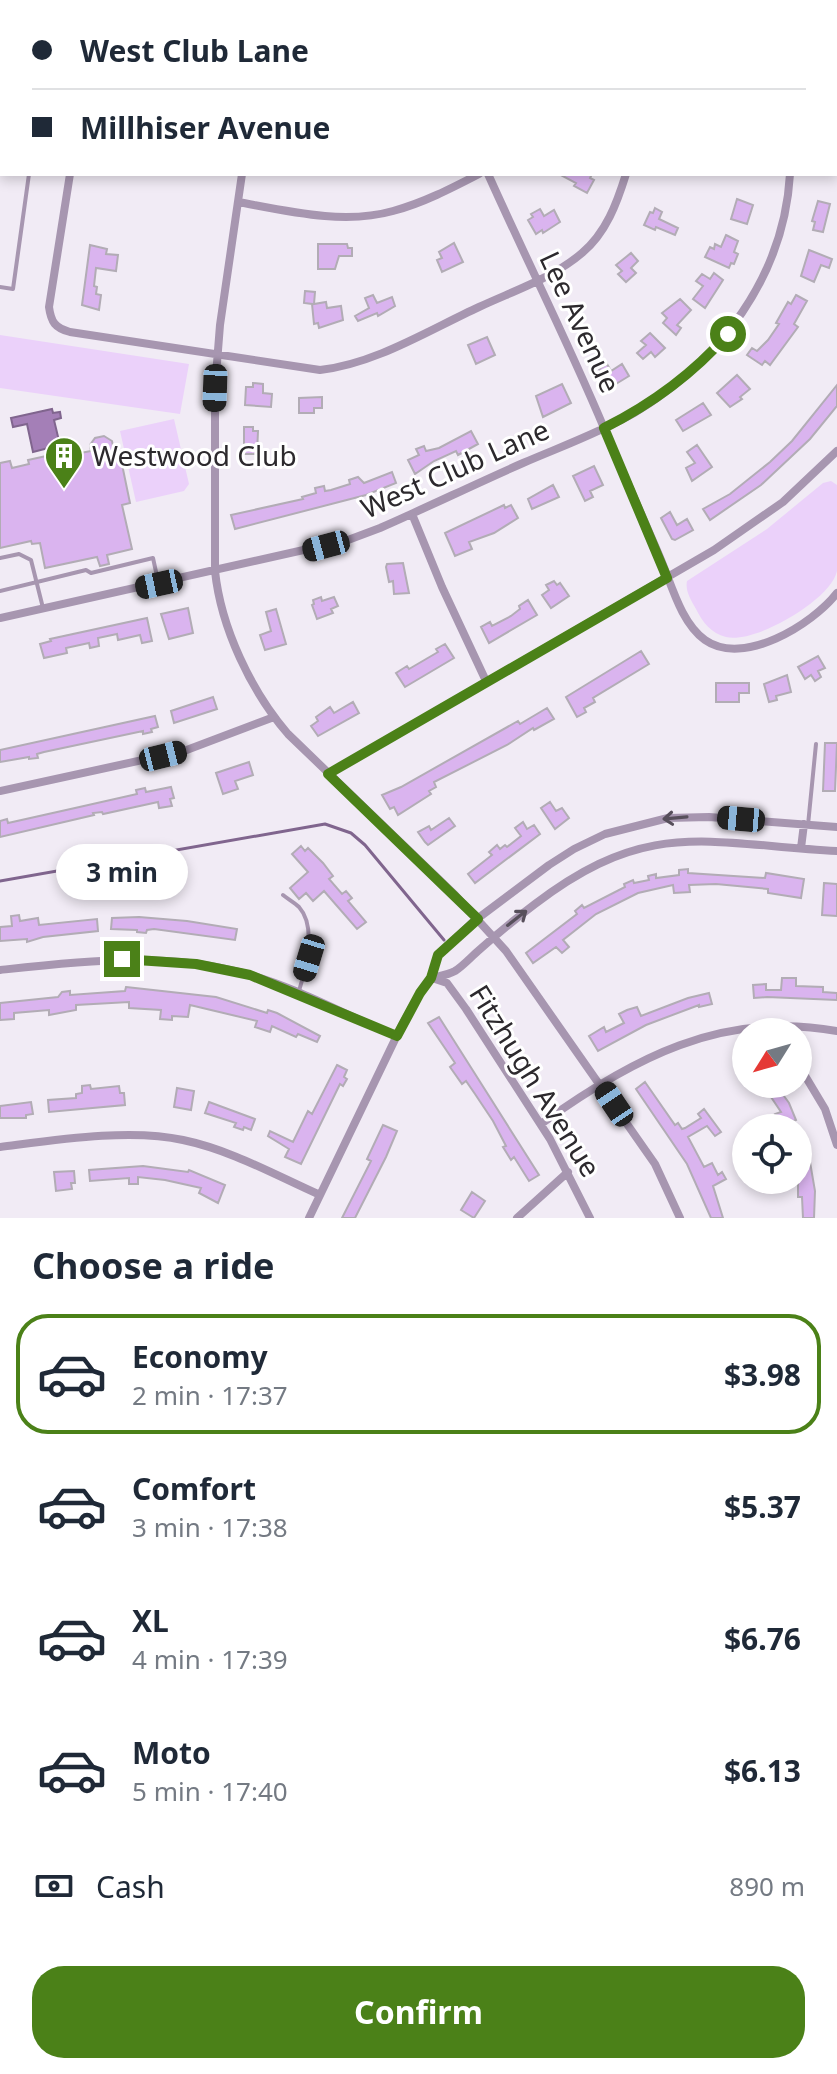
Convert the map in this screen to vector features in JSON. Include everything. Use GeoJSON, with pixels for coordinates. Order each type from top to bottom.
{"type":"FeatureCollection","features":[{"type":"Feature","properties":{"kind":"street"},"geometry":{"type":"LineString","coordinates":[[70,176],[49,307],[52,322],[61,330],[303,368],[333,368],[360,361],[537,281],[584,252],[606,224],[625,176]]}},
{"type":"Feature","properties":{"kind":"street","name":"Fitzhugh Avenue"},"geometry":{"type":"LineString","coordinates":[[242,176],[218,353],[213,440],[217,592],[236,646],[274,717],[494,937],[655,1164],[680,1218]]}},
{"type":"Feature","properties":{"kind":"street"},"geometry":{"type":"LineString","coordinates":[[238,202],[311,214],[376,214],[427,199],[475,176]]}},
{"type":"Feature","properties":{"kind":"street","name":"Lee Avenue"},"geometry":{"type":"LineString","coordinates":[[489,176],[604,428],[667,578],[693,628],[706,641],[722,648],[739,649],[767,642],[814,615],[837,593]]}},
{"type":"Feature","properties":{"kind":"street","name":"West Club Lane"},"geometry":{"type":"LineString","coordinates":[[0,618],[348,540],[631,414],[678,383],[701,364],[728,334],[760,282],[775,247],[786,206],[790,176]]}},
{"type":"Feature","properties":{"kind":"street"},"geometry":{"type":"LineString","coordinates":[[328,774],[667,578],[760,519],[835,458]]}},
{"type":"Feature","properties":{"kind":"street"},"geometry":{"type":"LineString","coordinates":[[412,514],[486,681]]}},
{"type":"Feature","properties":{"kind":"street"},"geometry":{"type":"LineString","coordinates":[[0,791],[184,751],[274,717]]}},
{"type":"Feature","properties":{"kind":"street"},"geometry":{"type":"LineString","coordinates":[[309,1218],[397,1036],[431,978],[438,955],[478,919],[574,849],[629,826],[668,818],[709,817],[837,827]]}},
{"type":"Feature","properties":{"kind":"street"},"geometry":{"type":"LineString","coordinates":[[801,848],[806,824]]}},
{"type":"Feature","properties":{"kind":"street"},"geometry":{"type":"LineString","coordinates":[[431,978],[454,971],[567,880],[593,865],[634,849],[667,842],[707,840],[837,851]]}},
{"type":"Feature","properties":{"kind":"street"},"geometry":{"type":"LineString","coordinates":[[0,970],[146,959],[224,968],[299,993],[397,1036]]}},
{"type":"Feature","properties":{"kind":"street","name":"Fitzhugh Avenue"},"geometry":{"type":"LineString","coordinates":[[431,978],[447,983],[541,1124],[590,1218]]}},
{"type":"Feature","properties":{"kind":"street"},"geometry":{"type":"LineString","coordinates":[[812,1028],[837,1031]]}},
{"type":"Feature","properties":{"kind":"street"},"geometry":{"type":"LineString","coordinates":[[541,1124],[653,1054],[692,1039],[732,1031]]}},
{"type":"Feature","properties":{"kind":"street"},"geometry":{"type":"LineString","coordinates":[[812,1087],[825,1109],[837,1145]]}},
{"type":"Feature","properties":{"kind":"street"},"geometry":{"type":"LineString","coordinates":[[0,1147],[128,1135],[182,1140],[236,1157],[320,1195]]}},
{"type":"Feature","properties":{"kind":"street"},"geometry":{"type":"LineString","coordinates":[[517,1218],[568,1172]]}},
{"type":"Feature","properties":{"kind":"lane"},"geometry":{"type":"LineString","coordinates":[[0,287],[13,289],[29,176]]}},
{"type":"Feature","properties":{"kind":"lane"},"geometry":{"type":"LineString","coordinates":[[0,558],[16,554],[29,558],[43,608]]}},
{"type":"Feature","properties":{"kind":"lane"},"geometry":{"type":"LineString","coordinates":[[0,591],[153,558],[159,584]]}},
{"type":"Feature","properties":{"kind":"lane"},"geometry":{"type":"LineString","coordinates":[[806,824],[816,744]]}},
{"type":"Feature","properties":{"kind":"lane"},"geometry":{"type":"LineString","coordinates":[[283,895],[302,910],[306,928],[309,958],[299,993]]}},
{"type":"Feature","properties":{"kind":"shaded area"},"geometry":{"type":"Polygon","coordinates":[[[0,335],[189,364],[180,414],[0,388],[0,335]]]}},
{"type":"Feature","properties":{"kind":"shaded area"},"geometry":{"type":"Polygon","coordinates":[[[52,409],[53,413],[60,412],[61,418],[54,420],[60,445],[33,452],[27,424],[13,427],[11,418],[52,409]]]}},
{"type":"Feature","properties":{"kind":"shaded area"},"geometry":{"type":"Polygon","coordinates":[[[174,419],[189,484],[184,491],[136,502],[120,431],[174,419]]]}},
{"type":"Feature","properties":{"kind":"shaded area"},"geometry":{"type":"Polygon","coordinates":[[[831,481],[837,485],[837,571],[832,582],[821,595],[790,618],[755,634],[726,637],[712,630],[690,599],[687,581],[767,529],[823,483],[831,481]]]}},
{"type":"Feature","properties":{"kind":"building"},"geometry":{"type":"Polygon","coordinates":[[[563,176],[591,176],[594,180],[587,193],[574,186],[576,183],[563,176]]]}},
{"type":"Feature","properties":{"kind":"building"},"geometry":{"type":"Polygon","coordinates":[[[737,199],[753,205],[747,224],[731,219],[737,199]]]}},
{"type":"Feature","properties":{"kind":"building"},"geometry":{"type":"Polygon","coordinates":[[[818,201],[830,204],[823,232],[813,230],[815,222],[812,221],[818,201]]]}},
{"type":"Feature","properties":{"kind":"building"},"geometry":{"type":"Polygon","coordinates":[[[655,208],[662,212],[659,219],[678,228],[675,235],[644,225],[655,208]]]}},
{"type":"Feature","properties":{"kind":"building"},"geometry":{"type":"Polygon","coordinates":[[[540,209],[544,216],[554,210],[560,222],[536,234],[528,220],[540,209]]]}},
{"type":"Feature","properties":{"kind":"building"},"geometry":{"type":"Polygon","coordinates":[[[726,235],[738,241],[734,252],[738,254],[729,268],[705,257],[710,247],[714,249],[715,244],[721,247],[726,235]]]}},
{"type":"Feature","properties":{"kind":"building"},"geometry":{"type":"Polygon","coordinates":[[[454,243],[463,262],[442,272],[437,260],[442,258],[439,252],[454,243]]]}},
{"type":"Feature","properties":{"kind":"building"},"geometry":{"type":"Polygon","coordinates":[[[318,244],[347,244],[348,248],[352,248],[352,256],[339,256],[335,269],[318,269],[318,244]]]}},
{"type":"Feature","properties":{"kind":"building"},"geometry":{"type":"Polygon","coordinates":[[[90,245],[107,249],[106,254],[118,255],[116,271],[96,268],[94,286],[97,287],[96,294],[101,295],[99,310],[82,305],[90,245]]]}},
{"type":"Feature","properties":{"kind":"building"},"geometry":{"type":"Polygon","coordinates":[[[809,250],[832,259],[829,268],[821,265],[814,282],[801,276],[809,250]]]}},
{"type":"Feature","properties":{"kind":"building"},"geometry":{"type":"Polygon","coordinates":[[[631,253],[638,261],[631,268],[636,273],[626,282],[618,274],[622,271],[616,265],[631,253]]]}},
{"type":"Feature","properties":{"kind":"building"},"geometry":{"type":"Polygon","coordinates":[[[714,273],[723,280],[705,308],[693,299],[703,286],[696,281],[702,274],[710,279],[714,273]]]}},
{"type":"Feature","properties":{"kind":"building"},"geometry":{"type":"Polygon","coordinates":[[[305,291],[315,292],[314,304],[326,302],[327,308],[341,306],[343,320],[319,328],[318,323],[314,324],[312,304],[304,303],[305,291]]]}},
{"type":"Feature","properties":{"kind":"building"},"geometry":{"type":"Polygon","coordinates":[[[373,295],[377,303],[392,297],[395,306],[378,316],[377,313],[358,321],[355,316],[369,308],[365,298],[373,295]]]}},
{"type":"Feature","properties":{"kind":"building"},"geometry":{"type":"Polygon","coordinates":[[[796,295],[807,301],[794,324],[798,327],[770,365],[765,361],[762,365],[747,355],[752,348],[757,351],[768,340],[788,302],[791,304],[796,295]]]}},
{"type":"Feature","properties":{"kind":"building"},"geometry":{"type":"Polygon","coordinates":[[[680,299],[691,310],[677,325],[681,328],[676,335],[663,323],[667,318],[662,313],[680,299]]]}},
{"type":"Feature","properties":{"kind":"building"},"geometry":{"type":"Polygon","coordinates":[[[650,333],[665,348],[655,357],[651,352],[643,359],[637,353],[646,345],[641,341],[650,333]]]}},
{"type":"Feature","properties":{"kind":"building"},"geometry":{"type":"Polygon","coordinates":[[[487,337],[495,355],[476,364],[468,345],[487,337]]]}},
{"type":"Feature","properties":{"kind":"building"},"geometry":{"type":"Polygon","coordinates":[[[607,364],[611,371],[622,364],[629,376],[611,387],[599,369],[607,364]]]}},
{"type":"Feature","properties":{"kind":"building"},"geometry":{"type":"Polygon","coordinates":[[[737,375],[750,389],[730,407],[717,393],[737,375]]]}},
{"type":"Feature","properties":{"kind":"building"},"geometry":{"type":"Polygon","coordinates":[[[253,383],[263,384],[263,393],[272,394],[271,407],[245,405],[246,387],[253,387],[253,383]]]}},
{"type":"Feature","properties":{"kind":"building"},"geometry":{"type":"Polygon","coordinates":[[[562,384],[571,403],[543,417],[536,396],[562,384]]]}},
{"type":"Feature","properties":{"kind":"building"},"geometry":{"type":"Polygon","coordinates":[[[837,385],[837,406],[810,439],[761,485],[710,520],[703,509],[730,494],[770,462],[792,441],[837,385]]]}},
{"type":"Feature","properties":{"kind":"building"},"geometry":{"type":"Polygon","coordinates":[[[322,397],[322,408],[314,408],[314,413],[299,413],[299,398],[322,397]]]}},
{"type":"Feature","properties":{"kind":"building"},"geometry":{"type":"Polygon","coordinates":[[[703,403],[711,415],[683,431],[676,420],[703,403]]]}},
{"type":"Feature","properties":{"kind":"building"},"geometry":{"type":"Polygon","coordinates":[[[244,427],[253,427],[253,431],[258,431],[257,454],[244,454],[244,427]]]}},
{"type":"Feature","properties":{"kind":"building"},"geometry":{"type":"Polygon","coordinates":[[[471,431],[478,444],[458,455],[456,451],[434,461],[415,474],[408,460],[419,455],[416,449],[424,446],[426,451],[439,448],[471,431]]]}},
{"type":"Feature","properties":{"kind":"building","name":"Westwood Club"},"geometry":{"type":"Polygon","coordinates":[[[104,436],[112,441],[113,446],[118,445],[130,503],[122,505],[132,549],[107,555],[109,564],[100,566],[97,557],[45,568],[40,543],[32,544],[31,541],[0,548],[0,463],[10,461],[12,468],[29,464],[28,460],[69,451],[70,455],[91,451],[90,445],[95,438],[104,436]]]}},
{"type":"Feature","properties":{"kind":"building"},"geometry":{"type":"Polygon","coordinates":[[[697,445],[712,467],[692,481],[686,468],[695,463],[687,452],[697,445]]]}},
{"type":"Feature","properties":{"kind":"building"},"geometry":{"type":"Polygon","coordinates":[[[594,466],[603,485],[590,491],[593,497],[585,501],[573,476],[594,466]]]}},
{"type":"Feature","properties":{"kind":"building"},"geometry":{"type":"Polygon","coordinates":[[[392,472],[396,483],[366,495],[235,529],[231,515],[303,499],[316,493],[315,488],[324,486],[325,491],[331,490],[350,484],[349,480],[358,477],[364,483],[392,472]]]}},
{"type":"Feature","properties":{"kind":"building"},"geometry":{"type":"Polygon","coordinates":[[[553,485],[559,497],[532,509],[528,499],[553,485]]]}},
{"type":"Feature","properties":{"kind":"building"},"geometry":{"type":"Polygon","coordinates":[[[504,505],[505,508],[511,505],[518,518],[494,533],[469,542],[472,549],[455,556],[445,533],[504,505]]]}},
{"type":"Feature","properties":{"kind":"building"},"geometry":{"type":"Polygon","coordinates":[[[670,512],[677,525],[687,519],[693,530],[672,539],[661,518],[670,512]]]}},
{"type":"Feature","properties":{"kind":"building"},"geometry":{"type":"Polygon","coordinates":[[[403,563],[409,593],[394,594],[393,581],[389,582],[386,567],[387,564],[403,563]]]}},
{"type":"Feature","properties":{"kind":"building"},"geometry":{"type":"Polygon","coordinates":[[[554,581],[557,585],[560,583],[569,596],[551,608],[542,595],[549,590],[546,585],[554,581]]]}},
{"type":"Feature","properties":{"kind":"building"},"geometry":{"type":"Polygon","coordinates":[[[321,597],[322,601],[334,597],[338,606],[331,609],[333,613],[317,619],[312,605],[313,600],[321,597]]]}},
{"type":"Feature","properties":{"kind":"building"},"geometry":{"type":"Polygon","coordinates":[[[528,600],[537,615],[489,643],[481,627],[490,622],[492,626],[511,616],[528,600]]]}},
{"type":"Feature","properties":{"kind":"building"},"geometry":{"type":"Polygon","coordinates":[[[188,608],[193,633],[169,639],[161,614],[188,608]]]}},
{"type":"Feature","properties":{"kind":"building"},"geometry":{"type":"Polygon","coordinates":[[[276,609],[286,644],[265,650],[260,635],[271,631],[266,612],[276,609]]]}},
{"type":"Feature","properties":{"kind":"building"},"geometry":{"type":"Polygon","coordinates":[[[147,618],[152,641],[142,643],[140,635],[118,640],[117,634],[98,638],[99,646],[90,648],[89,643],[66,648],[67,653],[44,658],[40,644],[50,639],[147,618]]]}},
{"type":"Feature","properties":{"kind":"building"},"geometry":{"type":"Polygon","coordinates":[[[445,644],[454,658],[405,687],[396,673],[438,652],[436,649],[445,644]]]}},
{"type":"Feature","properties":{"kind":"building"},"geometry":{"type":"Polygon","coordinates":[[[641,651],[649,664],[593,698],[595,702],[584,708],[586,712],[577,717],[566,697],[641,651]]]}},
{"type":"Feature","properties":{"kind":"building"},"geometry":{"type":"Polygon","coordinates":[[[818,656],[825,668],[818,671],[821,677],[815,681],[811,675],[805,679],[798,667],[818,656]]]}},
{"type":"Feature","properties":{"kind":"building"},"geometry":{"type":"Polygon","coordinates":[[[787,675],[791,692],[776,696],[777,700],[769,702],[764,684],[787,675]]]}},
{"type":"Feature","properties":{"kind":"building"},"geometry":{"type":"Polygon","coordinates":[[[716,683],[749,683],[749,693],[739,693],[739,702],[716,702],[716,683]]]}},
{"type":"Feature","properties":{"kind":"building"},"geometry":{"type":"Polygon","coordinates":[[[213,697],[217,709],[174,723],[171,711],[213,697]]]}},
{"type":"Feature","properties":{"kind":"building"},"geometry":{"type":"Polygon","coordinates":[[[353,702],[359,713],[318,736],[311,726],[318,721],[316,717],[330,707],[334,713],[353,702]]]}},
{"type":"Feature","properties":{"kind":"building"},"geometry":{"type":"Polygon","coordinates":[[[547,708],[554,719],[434,782],[436,787],[429,791],[431,794],[398,815],[394,807],[390,809],[382,795],[547,708]]]}},
{"type":"Feature","properties":{"kind":"building"},"geometry":{"type":"Polygon","coordinates":[[[155,716],[158,727],[151,729],[152,732],[143,734],[143,731],[44,752],[37,754],[38,758],[0,762],[0,750],[155,716]]]}},
{"type":"Feature","properties":{"kind":"building"},"geometry":{"type":"Polygon","coordinates":[[[825,743],[837,743],[835,791],[823,791],[825,743]]]}},
{"type":"Feature","properties":{"kind":"building"},"geometry":{"type":"Polygon","coordinates":[[[249,762],[253,775],[235,781],[238,789],[223,794],[216,773],[249,762]]]}},
{"type":"Feature","properties":{"kind":"building"},"geometry":{"type":"Polygon","coordinates":[[[171,787],[174,798],[170,799],[172,806],[159,808],[158,802],[103,814],[93,813],[0,837],[0,821],[7,819],[8,823],[137,794],[136,790],[145,788],[146,792],[171,787]]]}},
{"type":"Feature","properties":{"kind":"building"},"geometry":{"type":"Polygon","coordinates":[[[550,802],[556,811],[562,808],[569,818],[555,829],[541,808],[550,802]]]}},
{"type":"Feature","properties":{"kind":"building"},"geometry":{"type":"Polygon","coordinates":[[[449,818],[455,826],[428,845],[418,832],[429,826],[431,830],[449,818]]]}},
{"type":"Feature","properties":{"kind":"building"},"geometry":{"type":"Polygon","coordinates":[[[523,822],[527,829],[534,825],[540,834],[475,883],[468,874],[492,855],[489,852],[497,845],[500,849],[505,845],[507,847],[521,836],[515,828],[523,822]]]}},
{"type":"Feature","properties":{"kind":"building"},"geometry":{"type":"Polygon","coordinates":[[[301,846],[305,851],[308,848],[323,863],[333,876],[329,879],[342,894],[346,891],[352,898],[348,901],[366,922],[357,929],[324,891],[313,901],[306,893],[299,899],[290,888],[308,872],[292,854],[301,846]]]}},
{"type":"Feature","properties":{"kind":"building"},"geometry":{"type":"Polygon","coordinates":[[[688,869],[688,873],[765,878],[766,873],[804,879],[801,898],[768,893],[768,889],[716,884],[689,885],[690,892],[674,893],[673,885],[638,893],[596,914],[563,940],[569,947],[562,953],[556,947],[533,963],[526,953],[577,914],[575,911],[582,905],[584,908],[633,880],[634,883],[649,880],[648,876],[656,874],[656,878],[679,875],[679,870],[688,869]]]}},
{"type":"Feature","properties":{"kind":"building"},"geometry":{"type":"Polygon","coordinates":[[[824,883],[837,884],[837,916],[822,915],[824,883]]]}},
{"type":"Feature","properties":{"kind":"building"},"geometry":{"type":"Polygon","coordinates":[[[19,915],[20,921],[38,918],[39,925],[97,919],[98,931],[43,937],[27,942],[27,939],[0,941],[0,927],[12,926],[11,916],[19,915]]]}},
{"type":"Feature","properties":{"kind":"building"},"geometry":{"type":"Polygon","coordinates":[[[139,917],[237,929],[235,940],[154,929],[146,933],[111,929],[112,918],[139,917]]]}},
{"type":"Feature","properties":{"kind":"building"},"geometry":{"type":"Polygon","coordinates":[[[782,978],[796,978],[796,986],[823,987],[823,992],[837,993],[837,1000],[754,998],[753,985],[766,984],[766,990],[781,990],[782,978]]]}},
{"type":"Feature","properties":{"kind":"building"},"geometry":{"type":"Polygon","coordinates":[[[126,987],[216,997],[267,1013],[268,1010],[320,1036],[317,1042],[272,1026],[270,1032],[255,1027],[257,1021],[190,1005],[188,1017],[172,1016],[172,1020],[160,1019],[161,1010],[129,1008],[129,1002],[76,1005],[76,1010],[49,1015],[49,1010],[14,1013],[14,1019],[0,1020],[0,1003],[58,997],[62,992],[70,991],[70,995],[125,991],[126,987]]]}},
{"type":"Feature","properties":{"kind":"building"},"geometry":{"type":"Polygon","coordinates":[[[709,993],[712,1004],[699,1005],[646,1025],[598,1051],[589,1036],[604,1027],[606,1032],[624,1023],[619,1014],[627,1010],[637,1007],[641,1016],[709,993]]]}},
{"type":"Feature","properties":{"kind":"building"},"geometry":{"type":"Polygon","coordinates":[[[439,1017],[539,1175],[529,1181],[514,1157],[511,1160],[493,1121],[466,1081],[462,1084],[450,1067],[455,1063],[428,1023],[439,1017]]]}},
{"type":"Feature","properties":{"kind":"building"},"geometry":{"type":"Polygon","coordinates":[[[337,1065],[347,1070],[344,1077],[347,1079],[343,1086],[340,1084],[301,1164],[285,1157],[289,1149],[268,1136],[270,1131],[293,1142],[308,1111],[312,1114],[337,1065]]]}},
{"type":"Feature","properties":{"kind":"building"},"geometry":{"type":"Polygon","coordinates":[[[645,1082],[675,1125],[678,1123],[682,1129],[685,1128],[701,1118],[698,1114],[704,1109],[721,1132],[715,1136],[707,1126],[688,1137],[704,1167],[712,1163],[718,1175],[722,1172],[726,1179],[713,1186],[723,1218],[711,1218],[687,1164],[636,1089],[645,1082]]]}},
{"type":"Feature","properties":{"kind":"building"},"geometry":{"type":"Polygon","coordinates":[[[90,1085],[91,1089],[119,1086],[120,1093],[124,1093],[125,1105],[49,1112],[48,1100],[76,1098],[76,1094],[82,1093],[82,1086],[90,1085]]]}},
{"type":"Feature","properties":{"kind":"building"},"geometry":{"type":"Polygon","coordinates":[[[177,1088],[194,1091],[191,1110],[174,1107],[177,1088]]]}},
{"type":"Feature","properties":{"kind":"building"},"geometry":{"type":"Polygon","coordinates":[[[772,1098],[785,1098],[794,1114],[775,1114],[781,1112],[772,1098]]]}},
{"type":"Feature","properties":{"kind":"building"},"geometry":{"type":"Polygon","coordinates":[[[31,1102],[33,1114],[26,1115],[26,1118],[0,1118],[0,1106],[31,1102]]]}},
{"type":"Feature","properties":{"kind":"building"},"geometry":{"type":"Polygon","coordinates":[[[209,1102],[255,1119],[251,1130],[234,1127],[236,1123],[205,1113],[209,1102]]]}},
{"type":"Feature","properties":{"kind":"building"},"geometry":{"type":"Polygon","coordinates":[[[383,1125],[397,1131],[386,1157],[355,1218],[342,1218],[371,1161],[367,1159],[383,1125]]]}},
{"type":"Feature","properties":{"kind":"building"},"geometry":{"type":"Polygon","coordinates":[[[143,1166],[189,1170],[225,1185],[218,1203],[199,1193],[201,1188],[165,1180],[138,1177],[138,1184],[129,1184],[129,1178],[90,1181],[89,1170],[143,1166]]]}},
{"type":"Feature","properties":{"kind":"building"},"geometry":{"type":"Polygon","coordinates":[[[74,1171],[72,1189],[56,1191],[54,1172],[74,1171]]]}},
{"type":"Feature","properties":{"kind":"building"},"geometry":{"type":"Polygon","coordinates":[[[812,1174],[814,1218],[803,1218],[802,1197],[798,1194],[812,1194],[812,1174]]]}},
{"type":"Feature","properties":{"kind":"building"},"geometry":{"type":"Polygon","coordinates":[[[472,1192],[485,1201],[474,1218],[461,1210],[472,1192]]]}},
{"type":"Feature","properties":{"kind":"waterway"},"geometry":{"type":"LineString","coordinates":[[0,881],[325,824],[351,833],[365,845],[444,940]]}},
{"type":"Feature","properties":{"kind":"place","name":"Westwood Club"},"geometry":{"type":"Point","coordinates":[64,490]}},
{"type":"Feature","properties":{"kind":"route"},"geometry":{"type":"LineString","coordinates":[[122,959],[196,964],[250,975],[397,1036],[431,978],[438,955],[478,919],[328,774],[667,578],[604,428],[678,383],[701,364],[728,334]]}}]}
